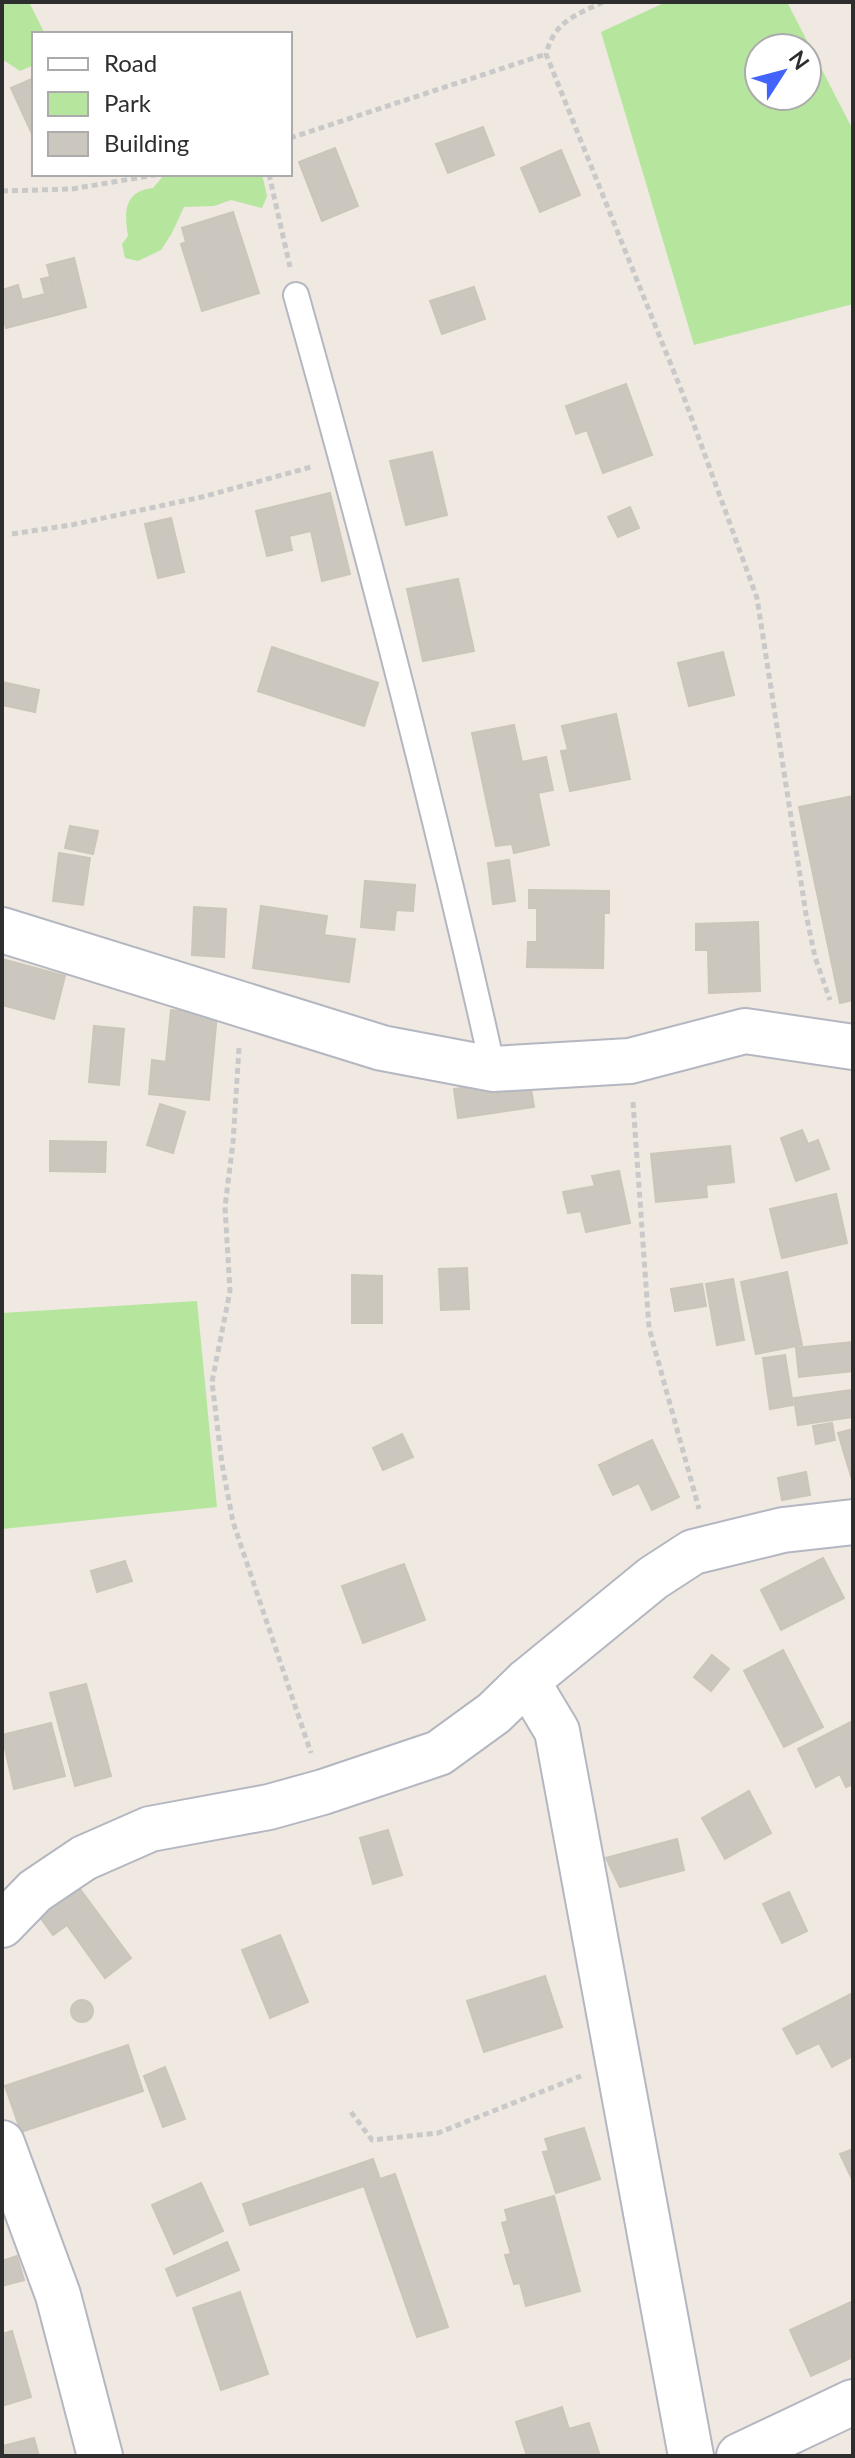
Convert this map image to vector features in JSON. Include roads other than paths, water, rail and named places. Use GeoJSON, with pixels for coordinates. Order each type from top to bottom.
{"type":"FeatureCollection","features":[{"type":"Feature","properties":{"kind":"street"},"geometry":{"type":"LineString","coordinates":[[2,930],[382,1048],[493,1069],[630,1061],[745,1031],[851,1058]]}},
{"type":"Feature","properties":{"kind":"street"},"geometry":{"type":"LineString","coordinates":[[2,1925],[35,1891],[84,1858],[150,1829],[269,1807],[439,1753],[494,1713],[527,1681],[653,1578],[693,1552],[783,1530],[851,1526]]}},
{"type":"Feature","properties":{"kind":"street"},"geometry":{"type":"LineString","coordinates":[[527,1681],[557,1731],[691,2456]]}},
{"type":"Feature","properties":{"kind":"street"},"geometry":{"type":"LineString","coordinates":[[2,2143],[58,2295],[100,2456]]}},
{"type":"Feature","properties":{"kind":"street"},"geometry":{"type":"LineString","coordinates":[[739,2456],[853,2402]]}},
{"type":"Feature","properties":{"kind":"lane"},"geometry":{"type":"LineString","coordinates":[[296,295],[344,463],[448,866],[493,1069]]}}]}
